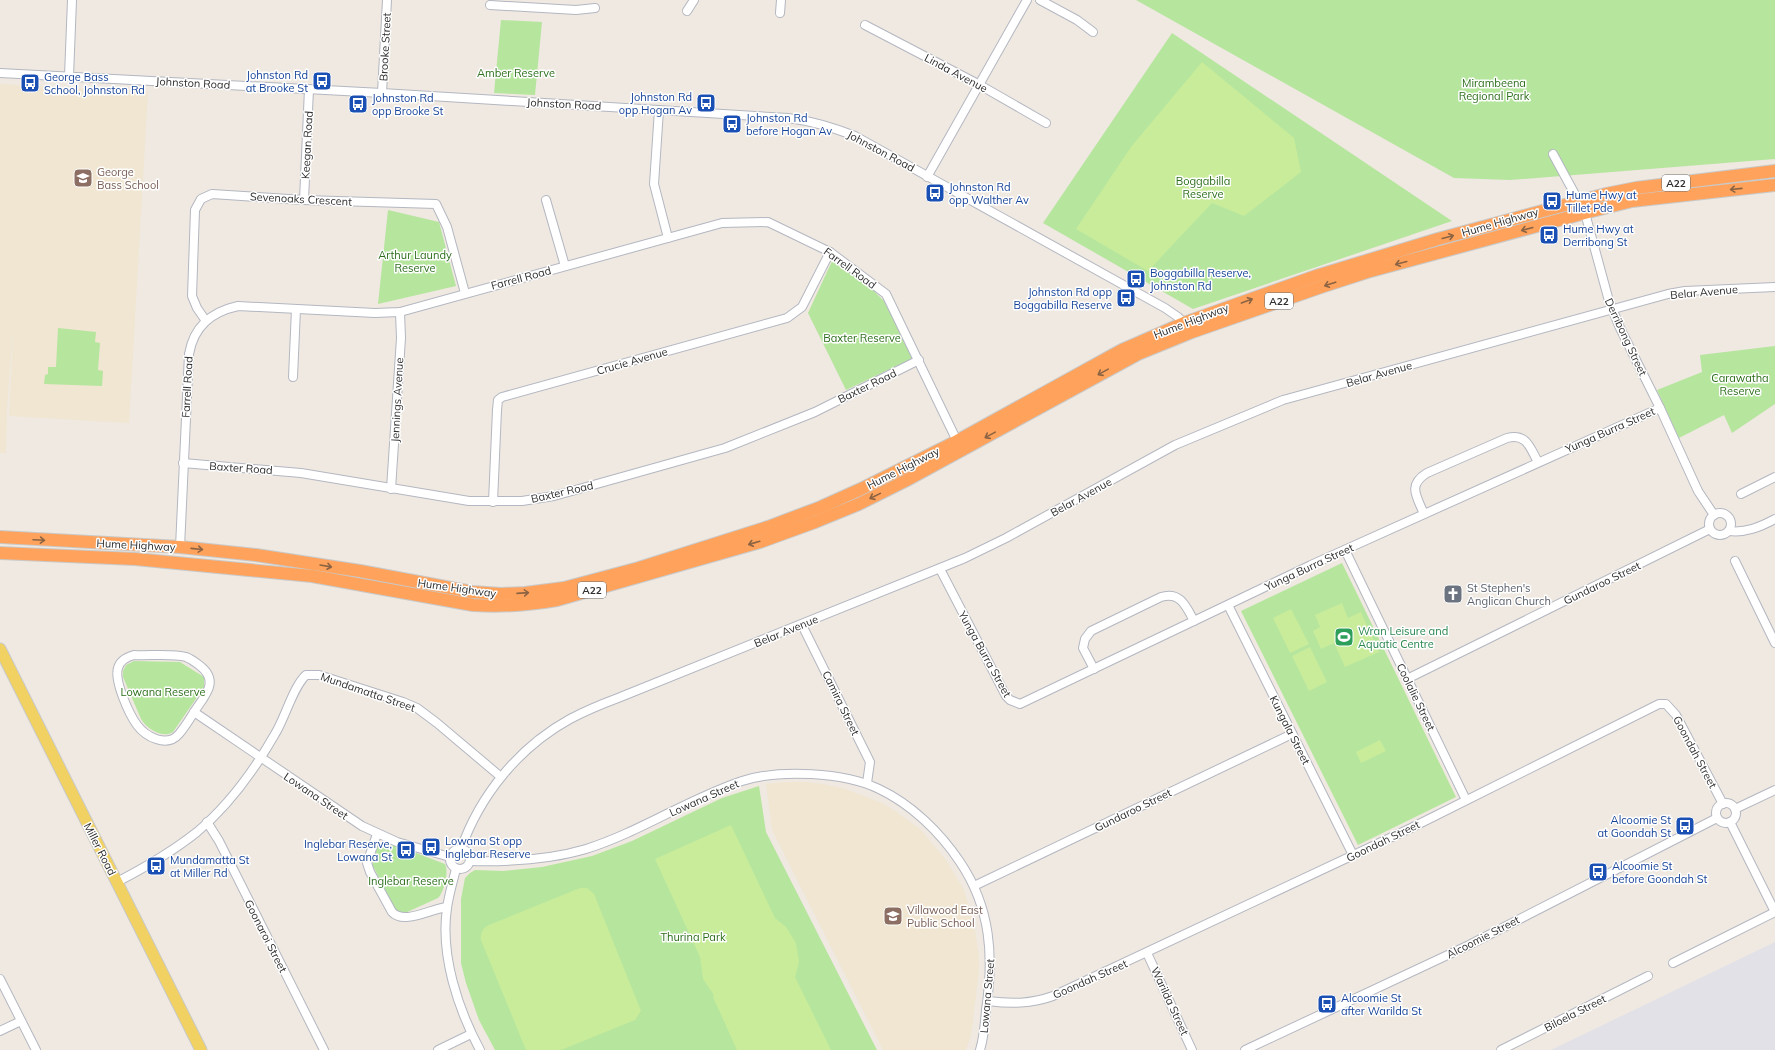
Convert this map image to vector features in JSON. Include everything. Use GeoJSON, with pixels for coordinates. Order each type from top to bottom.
{"type":"FeatureCollection","features":[{"type":"Feature","properties":{"kind":"highway","name":"Hume Highway"},"geometry":{"type":"LineString","coordinates":[[0,537],[180,547],[298,561],[472,592],[501,594],[564,588],[639,568],[768,527],[854,492],[957,441],[1122,350],[1188,327],[1347,266],[1438,239],[1579,201],[1636,188],[1775,172]]}},
{"type":"Feature","properties":{"kind":"highway","name":"Hume Highway"},"geometry":{"type":"LineString","coordinates":[[0,553],[135,559],[312,576],[473,605],[525,605],[557,600],[760,542],[859,504],[964,450],[1188,327],[1367,272],[1632,201],[1775,185]]}},
{"type":"Feature","properties":{"kind":"main road","name":"Miller Road"},"geometry":{"type":"LineString","coordinates":[[0,649],[201,1050]]}},
{"type":"Feature","properties":{"kind":"street"},"geometry":{"type":"LineString","coordinates":[[69,76],[72,0]]}},
{"type":"Feature","properties":{"kind":"street","name":"Brooke Street"},"geometry":{"type":"LineString","coordinates":[[382,93],[387,0]]}},
{"type":"Feature","properties":{"kind":"street"},"geometry":{"type":"LineString","coordinates":[[687,11],[694,0]]}},
{"type":"Feature","properties":{"kind":"street"},"geometry":{"type":"LineString","coordinates":[[780,13],[781,0]]}},
{"type":"Feature","properties":{"kind":"street"},"geometry":{"type":"LineString","coordinates":[[927,177],[978,84],[1028,0]]}},
{"type":"Feature","properties":{"kind":"street"},"geometry":{"type":"LineString","coordinates":[[1040,0],[1077,20],[1093,32]]}},
{"type":"Feature","properties":{"kind":"street"},"geometry":{"type":"LineString","coordinates":[[490,5],[523,3],[576,10],[594,8]]}},
{"type":"Feature","properties":{"kind":"street","name":"Linda Avenue"},"geometry":{"type":"LineString","coordinates":[[865,25],[978,84],[1046,123]]}},
{"type":"Feature","properties":{"kind":"street","name":"Johnston Road"},"geometry":{"type":"LineString","coordinates":[[0,73],[382,93],[788,118],[812,121],[831,126],[855,136],[1165,308],[1188,327]]}},
{"type":"Feature","properties":{"kind":"street","name":"Keegan Road"},"geometry":{"type":"LineString","coordinates":[[304,200],[310,89]]}},
{"type":"Feature","properties":{"kind":"street"},"geometry":{"type":"LineString","coordinates":[[658,110],[654,184],[668,238]]}},
{"type":"Feature","properties":{"kind":"street","name":"Derribong Street"},"geometry":{"type":"LineString","coordinates":[[1553,154],[1585,213],[1612,309],[1698,491],[1714,515]]}},
{"type":"Feature","properties":{"kind":"street","name":"Sevenoaks Crescent"},"geometry":{"type":"LineString","coordinates":[[206,321],[194,304],[191,291],[195,210],[198,203],[205,197],[212,194],[304,200],[436,204],[447,227],[465,293]]}},
{"type":"Feature","properties":{"kind":"street"},"geometry":{"type":"LineString","coordinates":[[546,200],[565,266]]}},
{"type":"Feature","properties":{"kind":"street","name":"Farrell Road"},"geometry":{"type":"LineString","coordinates":[[180,547],[189,354],[193,338],[206,321],[218,312],[238,306],[382,313],[400,312],[722,223],[768,222],[830,252],[886,294],[957,441]]}},
{"type":"Feature","properties":{"kind":"street","name":"Crucie Avenue"},"geometry":{"type":"LineString","coordinates":[[493,502],[496,410],[498,400],[502,397],[787,318],[802,307],[830,252]]}},
{"type":"Feature","properties":{"kind":"street","name":"Belar Avenue"},"geometry":{"type":"LineString","coordinates":[[461,849],[469,826],[478,809],[501,777],[532,746],[570,719],[618,698],[940,569],[986,549],[1175,445],[1283,400],[1612,309],[1684,291],[1775,286]]}},
{"type":"Feature","properties":{"kind":"street"},"geometry":{"type":"LineString","coordinates":[[293,377],[296,309]]}},
{"type":"Feature","properties":{"kind":"street","name":"Jennings Avenue"},"geometry":{"type":"LineString","coordinates":[[390,489],[401,338],[400,312]]}},
{"type":"Feature","properties":{"kind":"street","name":"Baxter Road"},"geometry":{"type":"LineString","coordinates":[[183,463],[302,473],[448,499],[493,502],[522,501],[554,496],[725,448],[815,412],[919,360]]}},
{"type":"Feature","properties":{"kind":"street","name":"Yunga Burra Street"},"geometry":{"type":"LineString","coordinates":[[940,569],[1010,700],[1020,704],[1345,550],[1660,408]]}},
{"type":"Feature","properties":{"kind":"street"},"geometry":{"type":"LineString","coordinates":[[1424,514],[1415,489],[1416,483],[1420,478],[1428,473],[1514,436],[1521,437],[1527,442],[1538,462]]}},
{"type":"Feature","properties":{"kind":"street"},"geometry":{"type":"LineString","coordinates":[[1741,494],[1775,477]]}},
{"type":"Feature","properties":{"kind":"street"},"geometry":{"type":"LineString","coordinates":[[1729,531],[1732,525],[1727,515],[1720,513],[1714,515],[1709,522],[1710,529],[1719,535],[1729,531],[1740,533],[1756,529],[1775,519]]}},
{"type":"Feature","properties":{"kind":"street","name":"Gundaroo Street"},"geometry":{"type":"LineString","coordinates":[[1407,678],[1710,529]]}},
{"type":"Feature","properties":{"kind":"street","name":"Coolalie Street"},"geometry":{"type":"LineString","coordinates":[[1345,550],[1466,800]]}},
{"type":"Feature","properties":{"kind":"street"},"geometry":{"type":"LineString","coordinates":[[1735,561],[1774,638]]}},
{"type":"Feature","properties":{"kind":"street"},"geometry":{"type":"LineString","coordinates":[[1094,670],[1083,648],[1087,635],[1097,628],[1166,595],[1176,596],[1183,601],[1194,621]]}},
{"type":"Feature","properties":{"kind":"street","name":"Kungala Street"},"geometry":{"type":"LineString","coordinates":[[1228,605],[1353,855]]}},
{"type":"Feature","properties":{"kind":"street","name":"Camira Street"},"geometry":{"type":"LineString","coordinates":[[802,624],[870,762],[867,784]]}},
{"type":"Feature","properties":{"kind":"street"},"geometry":{"type":"LineString","coordinates":[[134,655],[179,656],[193,660],[206,671],[210,682],[206,693],[194,712],[175,738],[165,741],[154,738],[137,725],[121,690],[118,675],[118,668],[121,662],[127,657],[134,655]]}},
{"type":"Feature","properties":{"kind":"street","name":"Mundamatta Street"},"geometry":{"type":"LineString","coordinates":[[117,882],[159,858],[197,832],[239,787],[275,735],[301,680],[306,675],[313,674],[404,702],[417,708],[501,777]]}},
{"type":"Feature","properties":{"kind":"street","name":"Goondah Street"},"geometry":{"type":"LineString","coordinates":[[988,1001],[1020,1004],[1053,996],[1411,828],[1659,704],[1666,704],[1676,715],[1722,804]]}},
{"type":"Feature","properties":{"kind":"street","name":"Lowana Street"},"geometry":{"type":"LineString","coordinates":[[194,712],[259,758],[346,816],[378,834],[407,845],[450,857]]}},
{"type":"Feature","properties":{"kind":"street","name":"Gundaroo Street"},"geometry":{"type":"LineString","coordinates":[[974,886],[1292,734]]}},
{"type":"Feature","properties":{"kind":"street","name":"Lowana Street"},"geometry":{"type":"LineString","coordinates":[[470,861],[534,859],[584,849],[630,832],[726,787],[761,777],[800,773],[817,774],[867,784],[885,792],[901,802],[936,831],[953,850],[974,886],[983,912],[990,946],[991,963],[988,1001],[980,1050]]}},
{"type":"Feature","properties":{"kind":"street"},"geometry":{"type":"LineString","coordinates":[[1735,809],[1775,790]]}},
{"type":"Feature","properties":{"kind":"street"},"geometry":{"type":"LineString","coordinates":[[1722,804],[1731,805],[1735,809],[1736,815],[1730,822],[1722,822],[1718,818],[1718,809],[1722,804]]}},
{"type":"Feature","properties":{"kind":"street","name":"Alcoomie Street"},"geometry":{"type":"LineString","coordinates":[[1245,1050],[1469,945],[1718,818]]}},
{"type":"Feature","properties":{"kind":"street","name":"Goonaroi Street"},"geometry":{"type":"LineString","coordinates":[[207,822],[219,841],[324,1050]]}},
{"type":"Feature","properties":{"kind":"street"},"geometry":{"type":"LineString","coordinates":[[1673,963],[1775,912],[1730,822]]}},
{"type":"Feature","properties":{"kind":"street"},"geometry":{"type":"LineString","coordinates":[[378,834],[368,859],[368,867],[395,916],[405,918],[437,908],[447,907]]}},
{"type":"Feature","properties":{"kind":"street"},"geometry":{"type":"LineString","coordinates":[[461,849],[468,853],[470,861],[465,868],[456,868],[451,864],[450,857],[454,851],[461,849]]}},
{"type":"Feature","properties":{"kind":"street"},"geometry":{"type":"LineString","coordinates":[[456,868],[447,907],[446,932],[451,974],[456,996],[471,1034],[480,1050]]}},
{"type":"Feature","properties":{"kind":"street","name":"Warilda Street"},"geometry":{"type":"LineString","coordinates":[[1147,953],[1192,1050]]}},
{"type":"Feature","properties":{"kind":"street","name":"Biloela Street"},"geometry":{"type":"LineString","coordinates":[[1501,1050],[1648,976]]}},
{"type":"Feature","properties":{"kind":"street"},"geometry":{"type":"LineString","coordinates":[[0,978],[36,1050]]}},
{"type":"Feature","properties":{"kind":"street"},"geometry":{"type":"LineString","coordinates":[[0,1031],[21,1021]]}},
{"type":"Feature","properties":{"kind":"street"},"geometry":{"type":"LineString","coordinates":[[438,1050],[471,1034]]}},
{"type":"Feature","properties":{"kind":"shaded area","name":"George Bass School"},"geometry":{"type":"Polygon","coordinates":[[[0,84],[148,92],[129,423],[9,416],[14,315],[7,409],[6,453],[0,453],[0,84]]]}},
{"type":"Feature","properties":{"kind":"shaded area","name":"Villawood East Public School"},"geometry":{"type":"Polygon","coordinates":[[[786,782],[823,784],[845,789],[882,803],[921,830],[946,860],[964,890],[974,924],[979,956],[979,971],[971,1036],[966,1050],[883,1050],[772,830],[766,784],[786,782]]]}},
{"type":"Feature","properties":{"kind":"shaded area"},"geometry":{"type":"Polygon","coordinates":[[[1775,942],[1775,1050],[1551,1050],[1775,942]]]}},
{"type":"Feature","properties":{"kind":"green space","name":"Mirambeena Regional Park"},"geometry":{"type":"Polygon","coordinates":[[[1136,0],[1775,0],[1775,159],[1510,180],[1454,178],[1136,0]]]}},
{"type":"Feature","properties":{"kind":"green space","name":"Amber Reserve"},"geometry":{"type":"Polygon","coordinates":[[[501,20],[542,22],[535,95],[494,93],[501,20]]]}},
{"type":"Feature","properties":{"kind":"green space","name":"Boggabilla Reserve"},"geometry":{"type":"Polygon","coordinates":[[[1172,33],[1452,221],[1193,309],[1043,223],[1172,33]]]}},
{"type":"Feature","properties":{"kind":"green space"},"geometry":{"type":"Polygon","coordinates":[[[1202,62],[1294,138],[1301,172],[1244,216],[1212,203],[1148,271],[1076,229],[1131,147],[1202,62]]]}},
{"type":"Feature","properties":{"kind":"green space","name":"Arthur Laundy Reserve"},"geometry":{"type":"Polygon","coordinates":[[[388,210],[439,222],[456,286],[378,304],[388,210]]]}},
{"type":"Feature","properties":{"kind":"green space","name":"Baxter Reserve"},"geometry":{"type":"Polygon","coordinates":[[[832,261],[873,290],[884,301],[913,358],[846,390],[808,313],[832,261]]]}},
{"type":"Feature","properties":{"kind":"green space"},"geometry":{"type":"Polygon","coordinates":[[[58,328],[96,332],[95,342],[100,343],[98,370],[103,371],[102,386],[44,384],[45,375],[48,374],[48,367],[56,367],[58,328]]]}},
{"type":"Feature","properties":{"kind":"green space","name":"Carawatha Reserve"},"geometry":{"type":"Polygon","coordinates":[[[1775,346],[1775,404],[1732,433],[1724,415],[1679,438],[1657,390],[1702,372],[1700,355],[1775,346]]]}},
{"type":"Feature","properties":{"kind":"green space"},"geometry":{"type":"Polygon","coordinates":[[[1342,563],[1456,797],[1358,845],[1241,611],[1342,563]]]}},
{"type":"Feature","properties":{"kind":"green space","name":"Wran Leisure and Aquatic Centre"},"geometry":{"type":"Polygon","coordinates":[[[1342,603],[1348,618],[1361,612],[1379,652],[1345,667],[1334,643],[1321,649],[1313,631],[1320,627],[1315,615],[1342,603]]]}},
{"type":"Feature","properties":{"kind":"green space"},"geometry":{"type":"Polygon","coordinates":[[[1291,609],[1309,644],[1290,653],[1273,618],[1291,609]]]}},
{"type":"Feature","properties":{"kind":"green space"},"geometry":{"type":"Polygon","coordinates":[[[1310,647],[1327,682],[1309,691],[1292,656],[1310,647]]]}},
{"type":"Feature","properties":{"kind":"green space","name":"Lowana Reserve"},"geometry":{"type":"Polygon","coordinates":[[[134,661],[180,662],[204,677],[204,687],[173,732],[169,734],[160,734],[147,726],[141,719],[123,677],[123,671],[126,665],[134,661]]]}},
{"type":"Feature","properties":{"kind":"green space"},"geometry":{"type":"Polygon","coordinates":[[[1380,740],[1386,751],[1361,763],[1356,752],[1380,740]]]}},
{"type":"Feature","properties":{"kind":"green space","name":"Thurina Park"},"geometry":{"type":"Polygon","coordinates":[[[759,786],[766,832],[877,1050],[495,1050],[479,1020],[466,983],[461,963],[461,899],[465,878],[470,873],[475,870],[503,871],[542,867],[592,856],[632,841],[722,798],[759,786]]]}},
{"type":"Feature","properties":{"kind":"green space"},"geometry":{"type":"Polygon","coordinates":[[[731,825],[775,918],[786,927],[796,943],[799,962],[795,977],[831,1050],[737,1050],[713,997],[714,995],[703,979],[700,957],[655,859],[731,825]]]}},
{"type":"Feature","properties":{"kind":"green space","name":"Inglebar Reserve"},"geometry":{"type":"Polygon","coordinates":[[[383,843],[390,843],[445,864],[445,882],[438,898],[405,913],[396,911],[373,866],[372,859],[374,853],[377,847],[383,843]]]}},
{"type":"Feature","properties":{"kind":"green space"},"geometry":{"type":"Polygon","coordinates":[[[580,888],[587,888],[594,894],[641,1011],[635,1020],[561,1050],[526,1050],[481,940],[482,933],[489,925],[580,888]]]}},
{"type":"Feature","properties":{"kind":"place","name":"Johnston Rd at Brooke St"},"geometry":{"type":"Point","coordinates":[322,81]}},
{"type":"Feature","properties":{"kind":"place","name":"George Bass School, Johnston Rd"},"geometry":{"type":"Point","coordinates":[30,83]}},
{"type":"Feature","properties":{"kind":"place","name":"Johnston Rd opp Hogan Av"},"geometry":{"type":"Point","coordinates":[706,103]}},
{"type":"Feature","properties":{"kind":"place","name":"Johnston Rd opp Brooke St"},"geometry":{"type":"Point","coordinates":[358,104]}},
{"type":"Feature","properties":{"kind":"place","name":"Johnston Rd before Hogan Av"},"geometry":{"type":"Point","coordinates":[732,124]}},
{"type":"Feature","properties":{"kind":"place","name":"George Bass School"},"geometry":{"type":"Point","coordinates":[83,178]}},
{"type":"Feature","properties":{"kind":"place","name":"Johnston Rd opp Walther Av"},"geometry":{"type":"Point","coordinates":[935,193]}},
{"type":"Feature","properties":{"kind":"place","name":"Hume Hwy at Tillet Pde"},"geometry":{"type":"Point","coordinates":[1552,201]}},
{"type":"Feature","properties":{"kind":"place","name":"Hume Hwy at Derribong St"},"geometry":{"type":"Point","coordinates":[1549,235]}},
{"type":"Feature","properties":{"kind":"place","name":"Boggabilla Reserve, Johnston Rd"},"geometry":{"type":"Point","coordinates":[1136,279]}},
{"type":"Feature","properties":{"kind":"place","name":"Johnston Rd opp Boggabilla Reserve"},"geometry":{"type":"Point","coordinates":[1126,298]}},
{"type":"Feature","properties":{"kind":"place","name":"St Stephen's Anglican Church"},"geometry":{"type":"Point","coordinates":[1453,594]}},
{"type":"Feature","properties":{"kind":"place","name":"Wran Leisure and Aquatic Centre"},"geometry":{"type":"Point","coordinates":[1344,637]}},
{"type":"Feature","properties":{"kind":"place","name":"Alcoomie St at Goondah St"},"geometry":{"type":"Point","coordinates":[1685,826]}},
{"type":"Feature","properties":{"kind":"place","name":"Lowana St opp Inglebar Reserve"},"geometry":{"type":"Point","coordinates":[431,847]}},
{"type":"Feature","properties":{"kind":"place","name":"Inglebar Reserve, Lowana St"},"geometry":{"type":"Point","coordinates":[406,850]}},
{"type":"Feature","properties":{"kind":"place","name":"Mundamatta St at Miller Rd"},"geometry":{"type":"Point","coordinates":[156,866]}},
{"type":"Feature","properties":{"kind":"place","name":"Alcoomie St before Goondah St"},"geometry":{"type":"Point","coordinates":[1598,872]}},
{"type":"Feature","properties":{"kind":"place","name":"Villawood East Public School"},"geometry":{"type":"Point","coordinates":[893,916]}},
{"type":"Feature","properties":{"kind":"place","name":"Alcoomie St after Warilda St"},"geometry":{"type":"Point","coordinates":[1327,1004]}}]}
